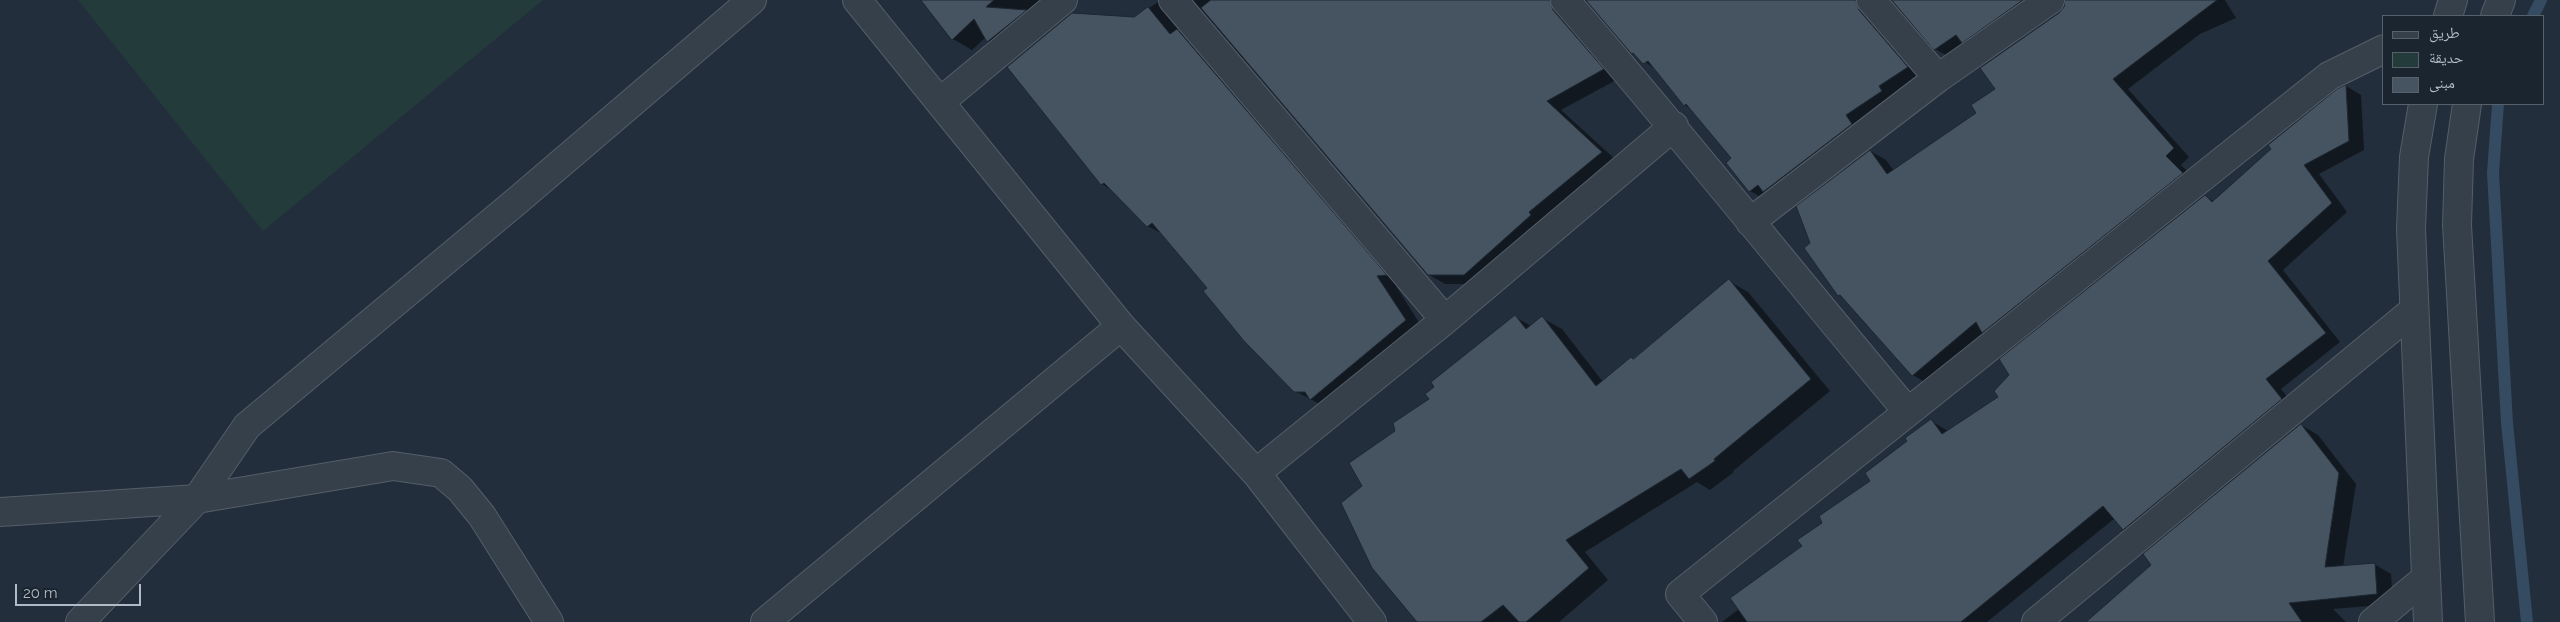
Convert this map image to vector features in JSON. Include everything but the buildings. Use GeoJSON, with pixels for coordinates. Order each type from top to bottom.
{"type":"FeatureCollection","features":[{"type":"Feature","properties":{"kind":"street"},"geometry":{"type":"LineString","coordinates":[[80,622],[197,499],[247,426],[518,200],[752,0]]}},
{"type":"Feature","properties":{"kind":"street"},"geometry":{"type":"LineString","coordinates":[[857,0],[1121,326],[1256,473],[1372,622]]}},
{"type":"Feature","properties":{"kind":"street"},"geometry":{"type":"LineString","coordinates":[[940,102],[1062,0]]}},
{"type":"Feature","properties":{"kind":"street"},"geometry":{"type":"LineString","coordinates":[[1173,0],[1445,320]]}},
{"type":"Feature","properties":{"kind":"street"},"geometry":{"type":"LineString","coordinates":[[1565,0],[1674,126],[1750,222],[1908,412]]}},
{"type":"Feature","properties":{"kind":"street"},"geometry":{"type":"LineString","coordinates":[[1871,0],[1938,78]]}},
{"type":"Feature","properties":{"kind":"street"},"geometry":{"type":"LineString","coordinates":[[1750,222],[1938,78],[2050,0]]}},
{"type":"Feature","properties":{"kind":"street"},"geometry":{"type":"LineString","coordinates":[[2448,15],[2453,0]]}},
{"type":"Feature","properties":{"kind":"street"},"geometry":{"type":"LineString","coordinates":[[2495,15],[2501,0]]}},
{"type":"Feature","properties":{"kind":"street"},"geometry":{"type":"LineString","coordinates":[[1703,622],[1680,594],[2329,76],[2382,50]]}},
{"type":"Feature","properties":{"kind":"street"},"geometry":{"type":"LineString","coordinates":[[2423,105],[2414,158],[2411,229],[2428,622]]}},
{"type":"Feature","properties":{"kind":"street"},"geometry":{"type":"LineString","coordinates":[[2467,105],[2459,159],[2457,225],[2480,622]]}},
{"type":"Feature","properties":{"kind":"street"},"geometry":{"type":"LineString","coordinates":[[1256,473],[1445,320],[1674,126]]}},
{"type":"Feature","properties":{"kind":"street"},"geometry":{"type":"LineString","coordinates":[[2036,622],[2414,310]]}},
{"type":"Feature","properties":{"kind":"street"},"geometry":{"type":"LineString","coordinates":[[765,622],[1121,326]]}},
{"type":"Feature","properties":{"kind":"street"},"geometry":{"type":"LineString","coordinates":[[0,512],[197,499],[393,466],[441,473],[460,489],[482,516],[549,622]]}},
{"type":"Feature","properties":{"kind":"street"},"geometry":{"type":"LineString","coordinates":[[2373,622],[2426,578]]}},
{"type":"Feature","properties":{"kind":"green space"},"geometry":{"type":"Polygon","coordinates":[[[78,0],[543,0],[263,231],[78,0]]]}},
{"type":"Feature","properties":{"kind":"waterway"},"geometry":{"type":"LineString","coordinates":[[2534,15],[2541,0]]}},
{"type":"Feature","properties":{"kind":"waterway"},"geometry":{"type":"LineString","coordinates":[[2498,105],[2493,173],[2507,423],[2527,622]]}}]}
